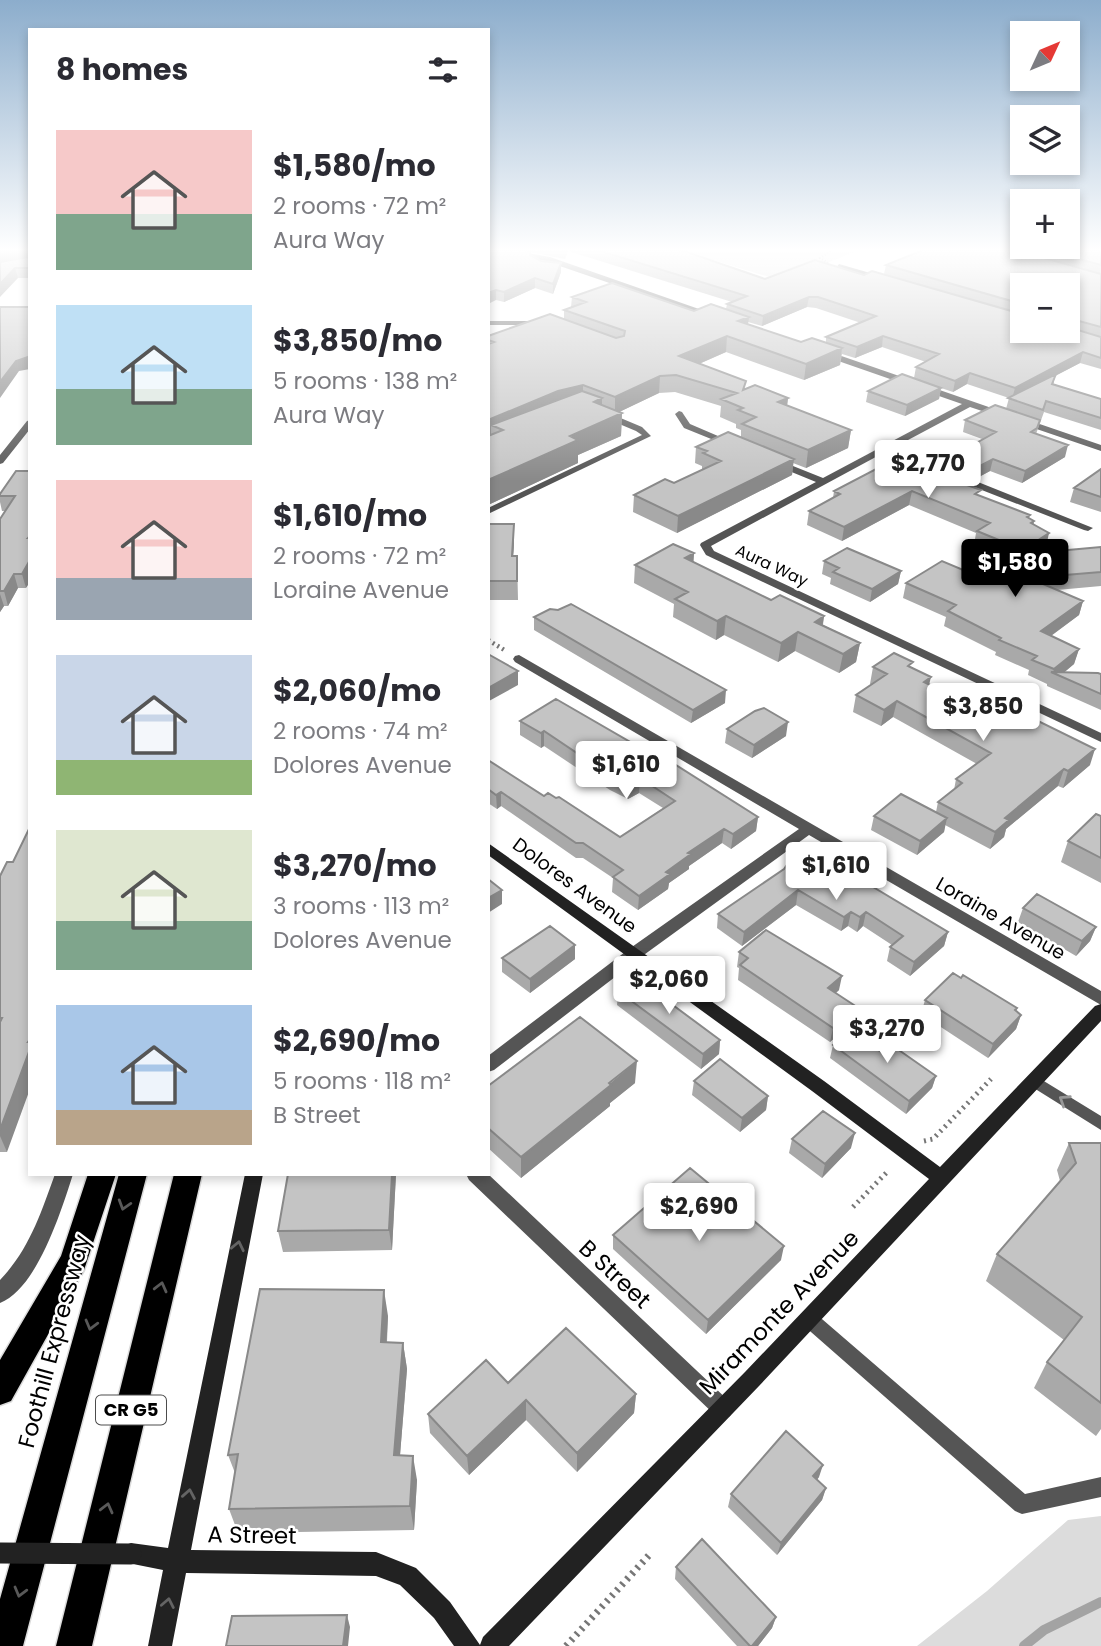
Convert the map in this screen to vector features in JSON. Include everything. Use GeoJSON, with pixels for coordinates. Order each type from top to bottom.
{"type":"FeatureCollection","features":[{"type":"Feature","properties":{"kind":"highway"},"geometry":{"type":"LineString","coordinates":[[0,1390],[74,1261],[101,1176]]}},
{"type":"Feature","properties":{"kind":"highway","name":"Foothill Expressway"},"geometry":{"type":"LineString","coordinates":[[5,1646],[132,1176]]}},
{"type":"Feature","properties":{"kind":"highway","name":"CR G5"},"geometry":{"type":"LineString","coordinates":[[74,1646],[188,1176]]}},
{"type":"Feature","properties":{"kind":"street"},"geometry":{"type":"LineString","coordinates":[[808,348],[1101,448]]}},
{"type":"Feature","properties":{"kind":"street","name":"Aura Way"},"geometry":{"type":"LineString","coordinates":[[970,403],[705,545],[710,553],[1101,738]]}},
{"type":"Feature","properties":{"kind":"street"},"geometry":{"type":"LineString","coordinates":[[679,414],[687,426],[750,452]]}},
{"type":"Feature","properties":{"kind":"street"},"geometry":{"type":"LineString","coordinates":[[0,461],[28,426]]}},
{"type":"Feature","properties":{"kind":"street"},"geometry":{"type":"LineString","coordinates":[[887,449],[1088,528]]}},
{"type":"Feature","properties":{"kind":"street"},"geometry":{"type":"LineString","coordinates":[[763,457],[823,481]]}},
{"type":"Feature","properties":{"kind":"street","name":"Loraine Avenue"},"geometry":{"type":"LineString","coordinates":[[519,659],[1101,999]]}},
{"type":"Feature","properties":{"kind":"street"},"geometry":{"type":"LineString","coordinates":[[490,1063],[635,953],[809,828]]}},
{"type":"Feature","properties":{"kind":"street","name":"Dolores Avenue"},"geometry":{"type":"LineString","coordinates":[[490,849],[942,1179]]}},
{"type":"Feature","properties":{"kind":"street","name":"Miramonte Avenue"},"geometry":{"type":"LineString","coordinates":[[492,1646],[809,1320],[1101,1010]]}},
{"type":"Feature","properties":{"kind":"street"},"geometry":{"type":"LineString","coordinates":[[0,1294],[14,1281],[43,1238],[63,1176]]}},
{"type":"Feature","properties":{"kind":"street"},"geometry":{"type":"LineString","coordinates":[[160,1646],[254,1176]]}},
{"type":"Feature","properties":{"kind":"street","name":"B Street"},"geometry":{"type":"LineString","coordinates":[[477,1176],[723,1409]]}},
{"type":"Feature","properties":{"kind":"street","name":"A Street"},"geometry":{"type":"LineString","coordinates":[[0,1553],[131,1554],[177,1561],[354,1562],[394,1569],[408,1576],[434,1602],[469,1646]]}},
{"type":"Feature","properties":{"kind":"lane"},"geometry":{"type":"LineString","coordinates":[[490,510],[647,436],[639,429],[594,411]]}},
{"type":"Feature","properties":{"kind":"lane"},"geometry":{"type":"LineString","coordinates":[[1034,1081],[1098,1122]]}},
{"type":"Feature","properties":{"kind":"lane"},"geometry":{"type":"LineString","coordinates":[[809,1320],[1022,1504],[1101,1487]]}},
{"type":"Feature","properties":{"kind":"path"},"geometry":{"type":"LineString","coordinates":[[924,1141],[933,1139],[992,1079]]}},
{"type":"Feature","properties":{"kind":"path"},"geometry":{"type":"LineString","coordinates":[[853,1207],[889,1170]]}},
{"type":"Feature","properties":{"kind":"path"},"geometry":{"type":"LineString","coordinates":[[566,1646],[651,1553]]}},
{"type":"Feature","properties":{"kind":"shaded area"},"geometry":{"type":"Polygon","coordinates":[[[1101,1516],[1101,1646],[917,1646],[987,1591],[1068,1520],[1101,1516]]]}},
{"type":"Feature","properties":{"kind":"building"},"geometry":{"type":"Polygon","coordinates":[[[0,327],[28,327],[28,357],[16,361],[0,382],[0,327]]]}},
{"type":"Feature","properties":{"kind":"building"},"geometry":{"type":"Polygon","coordinates":[[[514,327],[585,327],[616,338],[624,336],[625,331],[613,327],[755,327],[801,342],[812,338],[842,348],[806,364],[727,336],[679,356],[746,381],[743,390],[755,385],[788,398],[778,402],[851,430],[808,450],[742,424],[756,417],[721,399],[737,393],[676,375],[660,376],[615,397],[583,385],[558,391],[490,419],[490,343],[494,342],[490,341],[490,335],[514,327]]]}},
{"type":"Feature","properties":{"kind":"building"},"geometry":{"type":"Polygon","coordinates":[[[850,327],[1010,327],[1010,343],[1080,343],[1080,331],[1101,337],[1101,358],[1083,352],[1015,388],[970,373],[955,381],[916,367],[939,354],[883,336],[857,347],[826,337],[850,327]]]}},
{"type":"Feature","properties":{"kind":"building"},"geometry":{"type":"Polygon","coordinates":[[[902,374],[941,388],[907,405],[868,391],[902,374]]]}},
{"type":"Feature","properties":{"kind":"building"},"geometry":{"type":"Polygon","coordinates":[[[1056,374],[1052,384],[1101,399],[1101,418],[1046,401],[1043,410],[1008,398],[1056,374]]]}},
{"type":"Feature","properties":{"kind":"building"},"geometry":{"type":"Polygon","coordinates":[[[582,391],[602,398],[594,402],[622,413],[570,436],[578,440],[490,479],[490,435],[503,430],[491,425],[582,391]]]}},
{"type":"Feature","properties":{"kind":"building"},"geometry":{"type":"Polygon","coordinates":[[[995,405],[1040,420],[1037,428],[1031,432],[1068,445],[1025,471],[993,459],[980,466],[953,456],[996,432],[965,420],[995,405]]]}},
{"type":"Feature","properties":{"kind":"building"},"geometry":{"type":"Polygon","coordinates":[[[728,432],[794,459],[678,516],[634,495],[665,479],[674,483],[721,461],[696,447],[728,432]]]}},
{"type":"Feature","properties":{"kind":"building"},"geometry":{"type":"Polygon","coordinates":[[[899,457],[928,468],[940,462],[967,472],[953,480],[981,490],[975,494],[1030,515],[1027,517],[1034,521],[1031,523],[1049,533],[1023,550],[977,531],[990,523],[912,491],[844,527],[809,511],[840,494],[834,491],[899,457]]]}},
{"type":"Feature","properties":{"kind":"building"},"geometry":{"type":"Polygon","coordinates":[[[1101,469],[1101,497],[1074,488],[1101,469]]]}},
{"type":"Feature","properties":{"kind":"building"},"geometry":{"type":"Polygon","coordinates":[[[16,471],[28,471],[28,564],[22,574],[14,574],[4,591],[0,591],[0,519],[15,496],[0,494],[16,471]]]}},
{"type":"Feature","properties":{"kind":"building"},"geometry":{"type":"Polygon","coordinates":[[[490,524],[514,524],[512,556],[517,556],[517,581],[490,581],[490,524]]]}},
{"type":"Feature","properties":{"kind":"building"},"geometry":{"type":"Polygon","coordinates":[[[673,544],[694,553],[685,558],[771,600],[780,595],[824,616],[815,622],[860,643],[843,654],[798,632],[781,643],[726,616],[717,621],[675,599],[688,592],[635,565],[673,544]]]}},
{"type":"Feature","properties":{"kind":"building"},"geometry":{"type":"Polygon","coordinates":[[[1101,547],[1101,572],[1029,578],[1083,601],[1041,631],[1079,649],[1054,669],[1032,660],[1037,656],[999,640],[1001,638],[948,611],[956,605],[906,583],[942,561],[987,580],[1024,554],[1101,547]]]}},
{"type":"Feature","properties":{"kind":"building"},"geometry":{"type":"Polygon","coordinates":[[[847,548],[901,571],[872,589],[833,572],[839,568],[824,561],[847,548]]]}},
{"type":"Feature","properties":{"kind":"building"},"geometry":{"type":"Polygon","coordinates":[[[571,604],[726,690],[693,710],[534,617],[550,609],[558,610],[571,604]]]}},
{"type":"Feature","properties":{"kind":"building"},"geometry":{"type":"Polygon","coordinates":[[[894,653],[913,662],[908,666],[931,677],[924,682],[967,703],[981,693],[1095,749],[1068,771],[1064,769],[1005,818],[1009,820],[995,832],[938,802],[962,783],[956,779],[991,753],[897,701],[884,710],[856,695],[887,674],[873,667],[894,653]]]}},
{"type":"Feature","properties":{"kind":"building"},"geometry":{"type":"Polygon","coordinates":[[[490,655],[518,671],[490,687],[490,655]]]}},
{"type":"Feature","properties":{"kind":"building"},"geometry":{"type":"Polygon","coordinates":[[[1051,672],[1101,674],[1101,694],[1051,672]]]}},
{"type":"Feature","properties":{"kind":"building"},"geometry":{"type":"Polygon","coordinates":[[[556,699],[653,755],[657,753],[758,817],[733,834],[724,829],[688,853],[691,854],[666,872],[670,874],[639,896],[613,877],[623,870],[583,843],[576,843],[501,792],[496,795],[490,790],[490,761],[544,796],[548,793],[559,797],[620,837],[675,801],[640,778],[629,785],[611,776],[544,731],[541,733],[520,721],[556,699]]]}},
{"type":"Feature","properties":{"kind":"building"},"geometry":{"type":"Polygon","coordinates":[[[764,708],[788,722],[754,745],[727,729],[755,711],[764,708]]]}},
{"type":"Feature","properties":{"kind":"building"},"geometry":{"type":"Polygon","coordinates":[[[901,794],[947,818],[920,841],[874,816],[901,794]]]}},
{"type":"Feature","properties":{"kind":"building"},"geometry":{"type":"Polygon","coordinates":[[[1096,814],[1101,816],[1101,858],[1068,841],[1096,814]]]}},
{"type":"Feature","properties":{"kind":"building"},"geometry":{"type":"Polygon","coordinates":[[[28,831],[28,1054],[0,1130],[0,876],[7,862],[13,862],[28,831]]]}},
{"type":"Feature","properties":{"kind":"building"},"geometry":{"type":"Polygon","coordinates":[[[808,848],[948,932],[914,962],[890,947],[903,936],[866,912],[860,917],[851,912],[844,917],[798,890],[744,932],[718,914],[784,869],[808,848]]]}},
{"type":"Feature","properties":{"kind":"building"},"geometry":{"type":"Polygon","coordinates":[[[490,881],[502,890],[490,897],[490,881]]]}},
{"type":"Feature","properties":{"kind":"building"},"geometry":{"type":"Polygon","coordinates":[[[1037,894],[1096,927],[1082,941],[1023,908],[1037,894]]]}},
{"type":"Feature","properties":{"kind":"building"},"geometry":{"type":"Polygon","coordinates":[[[550,926],[575,945],[530,979],[502,958],[550,926]]]}},
{"type":"Feature","properties":{"kind":"building"},"geometry":{"type":"Polygon","coordinates":[[[766,930],[842,976],[828,988],[857,1007],[833,1028],[740,965],[748,958],[739,952],[766,930]]]}},
{"type":"Feature","properties":{"kind":"building"},"geometry":{"type":"Polygon","coordinates":[[[953,973],[961,978],[963,975],[1017,1008],[1015,1010],[1021,1015],[993,1044],[925,1000],[953,973]]]}},
{"type":"Feature","properties":{"kind":"building"},"geometry":{"type":"Polygon","coordinates":[[[635,977],[720,1040],[703,1054],[618,991],[635,977]]]}},
{"type":"Feature","properties":{"kind":"building"},"geometry":{"type":"Polygon","coordinates":[[[580,1017],[637,1061],[521,1157],[490,1130],[490,1084],[580,1017]]]}},
{"type":"Feature","properties":{"kind":"building"},"geometry":{"type":"Polygon","coordinates":[[[850,1030],[884,1054],[893,1046],[936,1076],[909,1101],[833,1045],[850,1030]]]}},
{"type":"Feature","properties":{"kind":"building"},"geometry":{"type":"Polygon","coordinates":[[[720,1059],[768,1096],[742,1118],[694,1081],[720,1059]]]}},
{"type":"Feature","properties":{"kind":"building"},"geometry":{"type":"Polygon","coordinates":[[[823,1111],[855,1133],[825,1164],[792,1139],[823,1111]]]}},
{"type":"Feature","properties":{"kind":"building"},"geometry":{"type":"Polygon","coordinates":[[[1069,1143],[1101,1143],[1101,1403],[1047,1362],[1082,1317],[997,1254],[1076,1163],[1069,1143]]]}},
{"type":"Feature","properties":{"kind":"building"},"geometry":{"type":"Polygon","coordinates":[[[690,1168],[784,1246],[708,1320],[613,1235],[690,1168]]]}},
{"type":"Feature","properties":{"kind":"building"},"geometry":{"type":"Polygon","coordinates":[[[288,1176],[392,1176],[389,1230],[278,1231],[288,1176]]]}},
{"type":"Feature","properties":{"kind":"building"},"geometry":{"type":"Polygon","coordinates":[[[260,1289],[384,1290],[381,1342],[403,1343],[394,1455],[413,1456],[410,1506],[229,1509],[238,1454],[228,1455],[260,1289]]]}},
{"type":"Feature","properties":{"kind":"building"},"geometry":{"type":"Polygon","coordinates":[[[566,1328],[636,1394],[577,1453],[526,1400],[467,1456],[428,1414],[486,1360],[508,1383],[566,1328]]]}},
{"type":"Feature","properties":{"kind":"building"},"geometry":{"type":"Polygon","coordinates":[[[786,1431],[823,1465],[813,1476],[826,1488],[781,1543],[731,1494],[786,1431]]]}},
{"type":"Feature","properties":{"kind":"building"},"geometry":{"type":"Polygon","coordinates":[[[702,1539],[776,1617],[752,1646],[676,1567],[702,1539]]]}},
{"type":"Feature","properties":{"kind":"building"},"geometry":{"type":"Polygon","coordinates":[[[347,1615],[343,1646],[226,1646],[232,1616],[347,1615]]]}},
{"type":"Feature","properties":{"kind":"waterway"},"geometry":{"type":"LineString","coordinates":[[1024,1646],[1044,1630],[1101,1602]]}}]}
